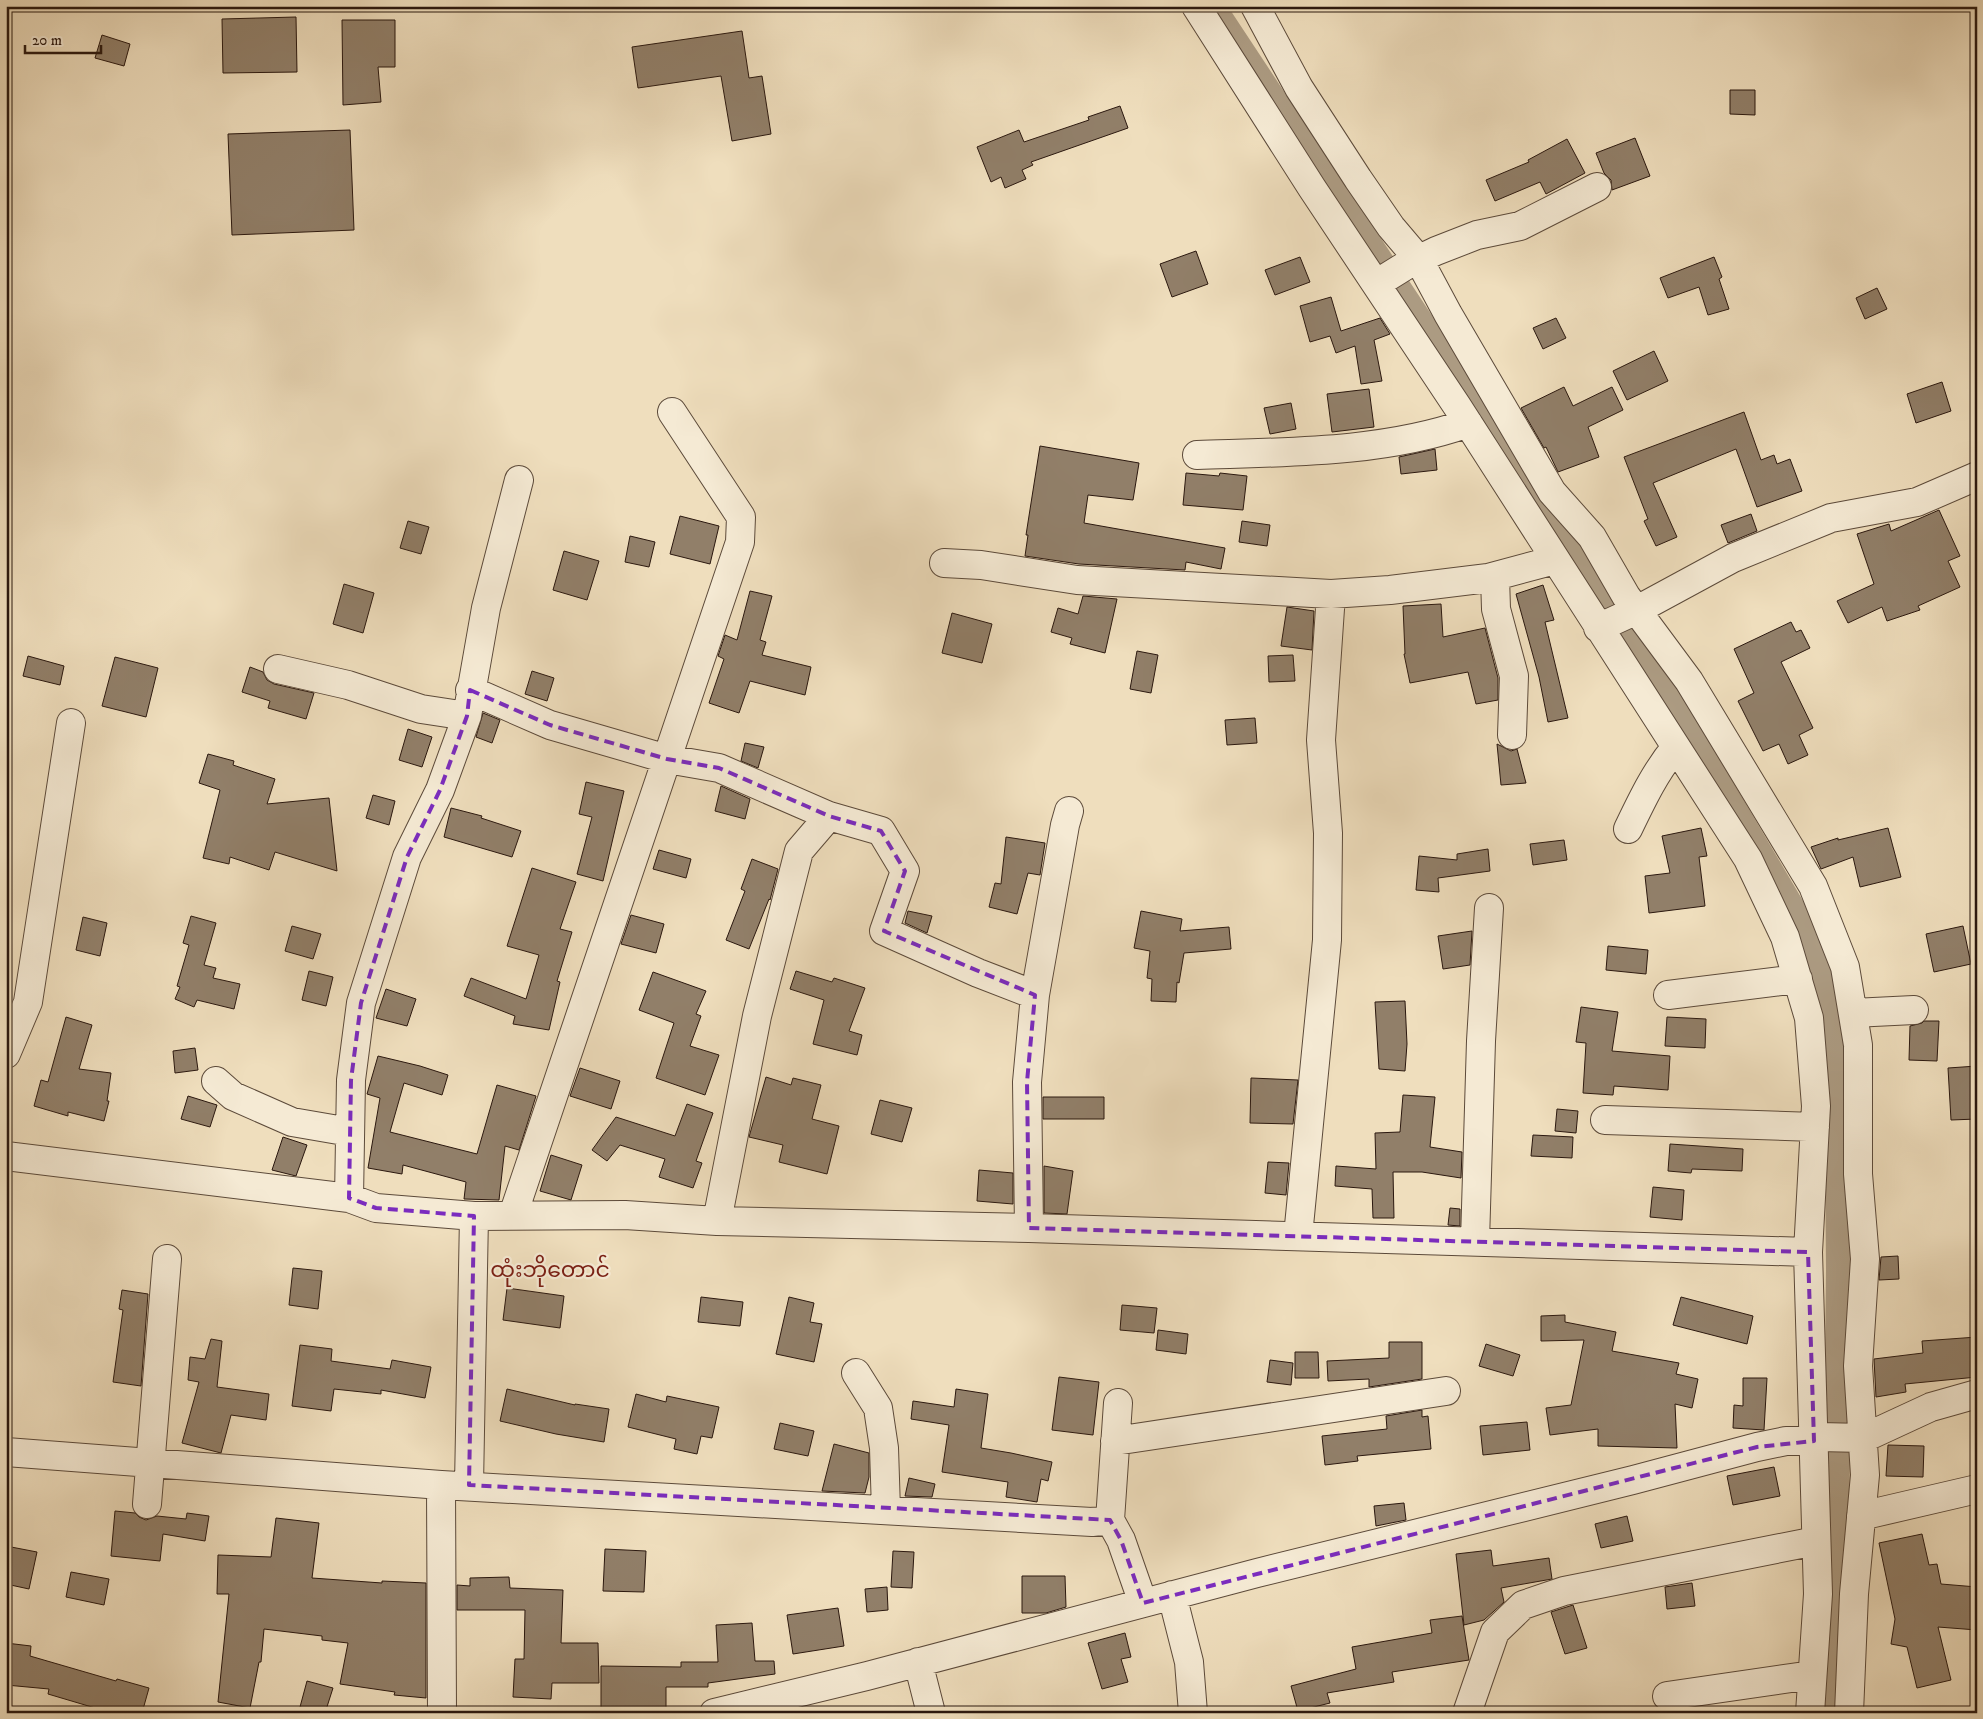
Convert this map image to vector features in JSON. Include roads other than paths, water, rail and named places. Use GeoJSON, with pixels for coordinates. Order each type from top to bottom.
{"type":"FeatureCollection","features":[{"type":"Feature","properties":{"kind":"street"},"geometry":{"type":"LineString","coordinates":[[1196,6],[1312,188],[1397,272],[1448,314],[1552,492],[1592,538],[1626,596],[1617,620],[1676,747],[1748,859],[1786,937],[1809,1018],[1816,1106],[1808,1252],[1817,1439],[1816,1541],[1818,1594],[1816,1624],[1796,1676],[1810,1713]]}},
{"type":"Feature","properties":{"kind":"street"},"geometry":{"type":"LineString","coordinates":[[1255,6],[1300,88],[1391,227],[1397,272],[1468,423],[1555,560],[1617,620],[1689,681],[1813,886],[1845,967],[1858,1045],[1858,1174],[1865,1259],[1858,1366],[1856,1437],[1865,1474],[1854,1594],[1849,1713]]}},
{"type":"Feature","properties":{"kind":"street"},"geometry":{"type":"LineString","coordinates":[[1397,272],[1436,251],[1477,235],[1520,226],[1597,187]]}},
{"type":"Feature","properties":{"kind":"street"},"geometry":{"type":"LineString","coordinates":[[514,1215],[740,542],[741,517],[672,412]]}},
{"type":"Feature","properties":{"kind":"street"},"geometry":{"type":"LineString","coordinates":[[1197,455],[1334,450],[1439,433],[1468,423]]}},
{"type":"Feature","properties":{"kind":"street"},"geometry":{"type":"LineString","coordinates":[[1617,620],[1734,558],[1831,518],[1917,502],[1977,476]]}},
{"type":"Feature","properties":{"kind":"street"},"geometry":{"type":"LineString","coordinates":[[349,1198],[351,1080],[361,1003],[407,857],[440,790],[468,703],[486,608],[519,480]]}},
{"type":"Feature","properties":{"kind":"street"},"geometry":{"type":"LineString","coordinates":[[944,563],[981,565],[1076,580],[1331,594],[1390,590],[1495,577],[1555,560]]}},
{"type":"Feature","properties":{"kind":"street"},"geometry":{"type":"LineString","coordinates":[[1495,577],[1496,610],[1514,676],[1512,735]]}},
{"type":"Feature","properties":{"kind":"street"},"geometry":{"type":"LineString","coordinates":[[1298,1236],[1327,940],[1328,832],[1321,740],[1331,594]]}},
{"type":"Feature","properties":{"kind":"street"},"geometry":{"type":"LineString","coordinates":[[278,669],[348,685],[421,710],[468,703],[667,759],[719,768],[829,816],[882,831],[905,871],[884,931],[978,973],[1035,995]]}},
{"type":"Feature","properties":{"kind":"street"},"geometry":{"type":"LineString","coordinates":[[6,1054],[28,1002],[71,723]]}},
{"type":"Feature","properties":{"kind":"street"},"geometry":{"type":"LineString","coordinates":[[1628,830],[1650,784],[1663,762],[1676,747]]}},
{"type":"Feature","properties":{"kind":"street"},"geometry":{"type":"LineString","coordinates":[[1029,1228],[1027,1082],[1035,995],[1069,811]]}},
{"type":"Feature","properties":{"kind":"street"},"geometry":{"type":"LineString","coordinates":[[717,1221],[758,1016],[799,851],[829,816]]}},
{"type":"Feature","properties":{"kind":"street"},"geometry":{"type":"LineString","coordinates":[[1474,1241],[1481,1041],[1489,908]]}},
{"type":"Feature","properties":{"kind":"street"},"geometry":{"type":"LineString","coordinates":[[1668,995],[1798,979]]}},
{"type":"Feature","properties":{"kind":"street"},"geometry":{"type":"LineString","coordinates":[[1853,1013],[1914,1010]]}},
{"type":"Feature","properties":{"kind":"street"},"geometry":{"type":"LineString","coordinates":[[216,1081],[234,1096],[292,1122],[350,1132]]}},
{"type":"Feature","properties":{"kind":"street"},"geometry":{"type":"LineString","coordinates":[[1604,1120],[1815,1127]]}},
{"type":"Feature","properties":{"kind":"street"},"geometry":{"type":"LineString","coordinates":[[6,1156],[349,1198],[376,1208],[475,1234],[514,1215],[625,1215],[717,1221],[1029,1228],[1808,1252]]}},
{"type":"Feature","properties":{"kind":"street"},"geometry":{"type":"LineString","coordinates":[[469,1486],[475,1234]]}},
{"type":"Feature","properties":{"kind":"street"},"geometry":{"type":"LineString","coordinates":[[147,1504],[167,1259]]}},
{"type":"Feature","properties":{"kind":"street"},"geometry":{"type":"LineString","coordinates":[[856,1373],[878,1408],[884,1448],[886,1510]]}},
{"type":"Feature","properties":{"kind":"street"},"geometry":{"type":"LineString","coordinates":[[1115,1441],[1446,1390]]}},
{"type":"Feature","properties":{"kind":"street"},"geometry":{"type":"LineString","coordinates":[[714,1713],[1757,1447],[1786,1441],[1856,1437],[1931,1407],[1977,1394]]}},
{"type":"Feature","properties":{"kind":"street"},"geometry":{"type":"LineString","coordinates":[[1118,1403],[1110,1520],[1121,1540],[1144,1603]]}},
{"type":"Feature","properties":{"kind":"street"},"geometry":{"type":"LineString","coordinates":[[6,1452],[441,1485],[1092,1522],[1110,1520]]}},
{"type":"Feature","properties":{"kind":"street"},"geometry":{"type":"LineString","coordinates":[[441,1485],[442,1713]]}},
{"type":"Feature","properties":{"kind":"street"},"geometry":{"type":"LineString","coordinates":[[1861,1516],[1977,1489]]}},
{"type":"Feature","properties":{"kind":"street"},"geometry":{"type":"LineString","coordinates":[[1467,1713],[1495,1632],[1523,1605],[1564,1591],[1816,1541]]}},
{"type":"Feature","properties":{"kind":"street"},"geometry":{"type":"LineString","coordinates":[[1172,1595],[1189,1662],[1193,1713]]}},
{"type":"Feature","properties":{"kind":"street"},"geometry":{"type":"LineString","coordinates":[[918,1662],[931,1713]]}},
{"type":"Feature","properties":{"kind":"street"},"geometry":{"type":"LineString","coordinates":[[1667,1696],[1796,1676]]}},
{"type":"Feature","properties":{"kind":"waterway"},"geometry":{"type":"LineString","coordinates":[[1212,6],[1420,321],[1635,641],[1814,945],[1837,1019],[1839,1270],[1834,1713]]}},
{"type":"Feature","properties":{"kind":"district","name":"ထုံးဘိုတောင်"},"geometry":{"type":"Point","coordinates":[550,1269]}}]}
